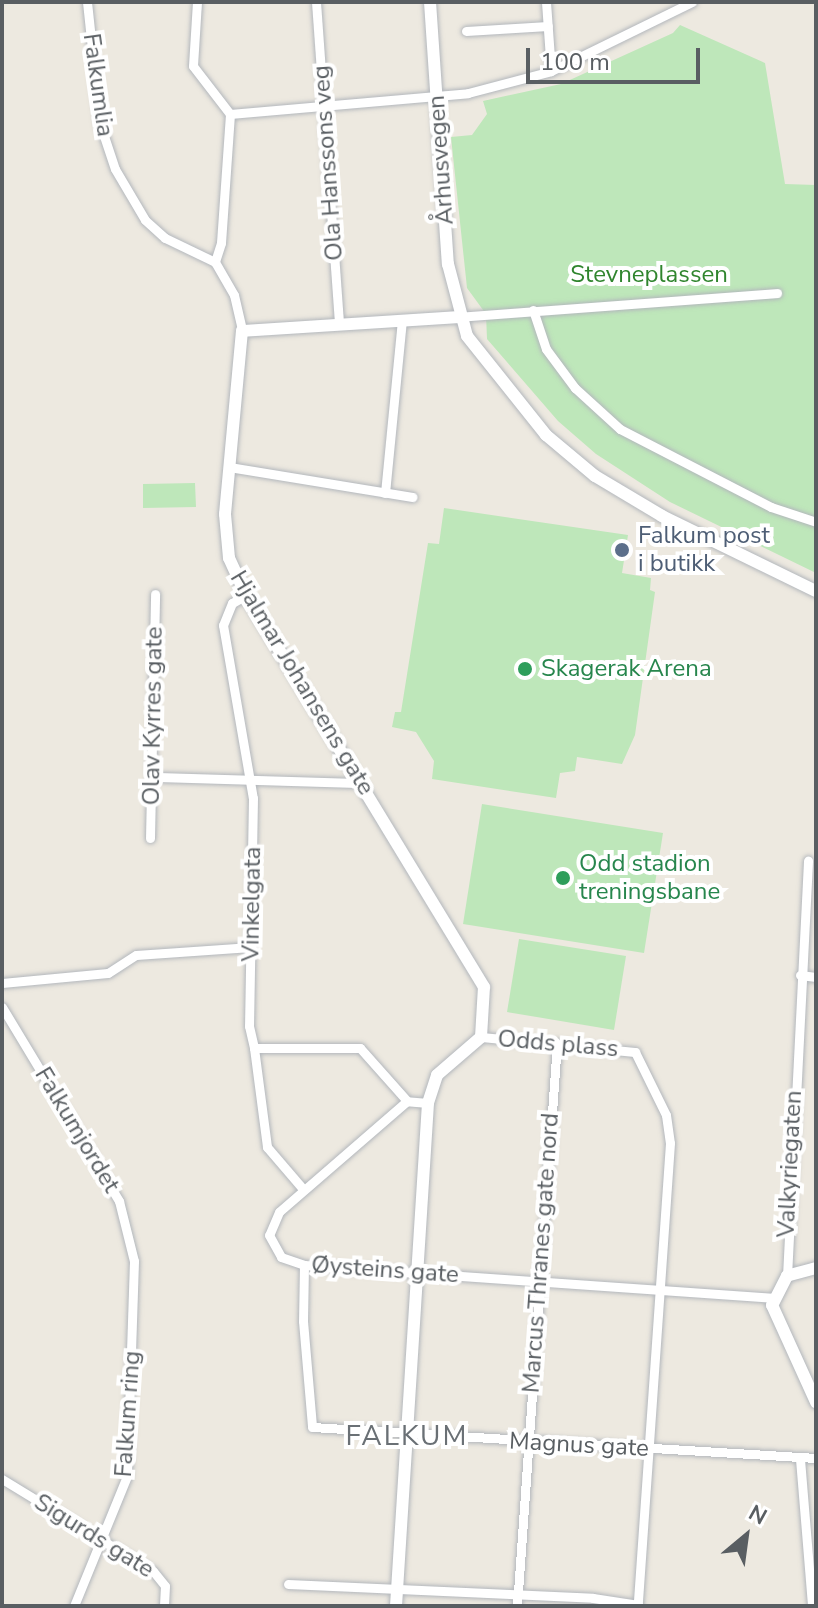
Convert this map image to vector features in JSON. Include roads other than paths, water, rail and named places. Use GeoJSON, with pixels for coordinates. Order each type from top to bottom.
{"type":"FeatureCollection","features":[{"type":"Feature","properties":{"kind":"street","name":"Falkumlia"},"geometry":{"type":"LineString","coordinates":[[87,2],[100,124],[115,169],[145,220],[165,238],[215,262]]}},
{"type":"Feature","properties":{"kind":"street"},"geometry":{"type":"LineString","coordinates":[[197,2],[193,66],[230,114],[221,243],[215,262]]}},
{"type":"Feature","properties":{"kind":"street","name":"Ola Hanssons veg"},"geometry":{"type":"LineString","coordinates":[[316,2],[339,324]]}},
{"type":"Feature","properties":{"kind":"street","name":"Århusvegen"},"geometry":{"type":"LineString","coordinates":[[430,2],[448,264],[458,317]]}},
{"type":"Feature","properties":{"kind":"street"},"geometry":{"type":"LineString","coordinates":[[546,2],[551,71]]}},
{"type":"Feature","properties":{"kind":"street"},"geometry":{"type":"LineString","coordinates":[[230,114],[436,99],[551,71],[692,2]]}},
{"type":"Feature","properties":{"kind":"street"},"geometry":{"type":"LineString","coordinates":[[466,31],[548,26]]}},
{"type":"Feature","properties":{"kind":"street","name":"Hjalmar Johansens gate"},"geometry":{"type":"LineString","coordinates":[[215,262],[234,295],[242,331],[229,467],[226,537],[246,595],[484,987],[481,1037]]}},
{"type":"Feature","properties":{"kind":"street"},"geometry":{"type":"LineString","coordinates":[[242,331],[777,293]]}},
{"type":"Feature","properties":{"kind":"street"},"geometry":{"type":"LineString","coordinates":[[533,310],[546,349],[575,388],[620,429],[771,507],[816,522]]}},
{"type":"Feature","properties":{"kind":"street"},"geometry":{"type":"LineString","coordinates":[[458,317],[508,391],[546,435],[595,476],[662,516],[816,591]]}},
{"type":"Feature","properties":{"kind":"street"},"geometry":{"type":"LineString","coordinates":[[385,493],[402,321]]}},
{"type":"Feature","properties":{"kind":"street"},"geometry":{"type":"LineString","coordinates":[[229,467],[413,497]]}},
{"type":"Feature","properties":{"kind":"street","name":"Olav Kyrres gate"},"geometry":{"type":"LineString","coordinates":[[150,838],[154,777],[155,594]]}},
{"type":"Feature","properties":{"kind":"street","name":"Vinkelgata"},"geometry":{"type":"LineString","coordinates":[[246,595],[232,603],[223,625],[251,780],[254,1048],[267,1147],[303,1189]]}},
{"type":"Feature","properties":{"kind":"street"},"geometry":{"type":"LineString","coordinates":[[154,777],[361,783]]}},
{"type":"Feature","properties":{"kind":"street","name":"Valkyriegaten"},"geometry":{"type":"LineString","coordinates":[[787,1276],[808,861]]}},
{"type":"Feature","properties":{"kind":"street"},"geometry":{"type":"LineString","coordinates":[[2,983],[108,973],[136,955],[251,947]]}},
{"type":"Feature","properties":{"kind":"street"},"geometry":{"type":"LineString","coordinates":[[800,975],[816,977]]}},
{"type":"Feature","properties":{"kind":"street","name":"Falkumjordet"},"geometry":{"type":"LineString","coordinates":[[2,1007],[119,1201],[134,1261]]}},
{"type":"Feature","properties":{"kind":"street"},"geometry":{"type":"LineString","coordinates":[[396,1606],[428,1103],[437,1075],[481,1037]]}},
{"type":"Feature","properties":{"kind":"street","name":"Odds plass"},"geometry":{"type":"LineString","coordinates":[[481,1037],[635,1052],[669,1128],[659,1290]]}},
{"type":"Feature","properties":{"kind":"street","name":"Marcus Thranes gate nord"},"geometry":{"type":"LineString","coordinates":[[517,1601],[557,1043]]}},
{"type":"Feature","properties":{"kind":"street"},"geometry":{"type":"LineString","coordinates":[[254,1048],[360,1048],[407,1101],[428,1103]]}},
{"type":"Feature","properties":{"kind":"street","name":"Øysteins gate"},"geometry":{"type":"LineString","coordinates":[[407,1101],[279,1212],[269,1235],[281,1257],[304,1265],[772,1298]]}},
{"type":"Feature","properties":{"kind":"street","name":"Falkum ring"},"geometry":{"type":"LineString","coordinates":[[74,1606],[118,1501],[130,1453],[134,1261]]}},
{"type":"Feature","properties":{"kind":"street","name":"Magnus gate"},"geometry":{"type":"LineString","coordinates":[[304,1265],[303,1321],[312,1427],[816,1458]]}},
{"type":"Feature","properties":{"kind":"street"},"geometry":{"type":"LineString","coordinates":[[816,1268],[787,1276],[772,1298],[784,1339],[816,1402]]}},
{"type":"Feature","properties":{"kind":"street"},"geometry":{"type":"LineString","coordinates":[[288,1584],[517,1601],[593,1598],[638,1606],[659,1290]]}},
{"type":"Feature","properties":{"kind":"street"},"geometry":{"type":"LineString","coordinates":[[800,1459],[812,1606]]}},
{"type":"Feature","properties":{"kind":"street","name":"Sigurds gate"},"geometry":{"type":"LineString","coordinates":[[2,1479],[162,1578],[164,1606]]}},
{"type":"Feature","properties":{"kind":"place","name":"Falkum post i butikk"},"geometry":{"type":"Point","coordinates":[622,550]}},
{"type":"Feature","properties":{"kind":"place","name":"Skagerak Arena"},"geometry":{"type":"Point","coordinates":[525,669]}},
{"type":"Feature","properties":{"kind":"place","name":"Odd stadion treningsbane"},"geometry":{"type":"Point","coordinates":[563,878]}},
{"type":"Feature","properties":{"kind":"district","name":"FALKUM"},"geometry":{"type":"Point","coordinates":[407,1436]}},
{"type":"Feature","properties":{"kind":"park label","name":"Stevneplassen"},"geometry":{"type":"Point","coordinates":[649,275]}}]}
